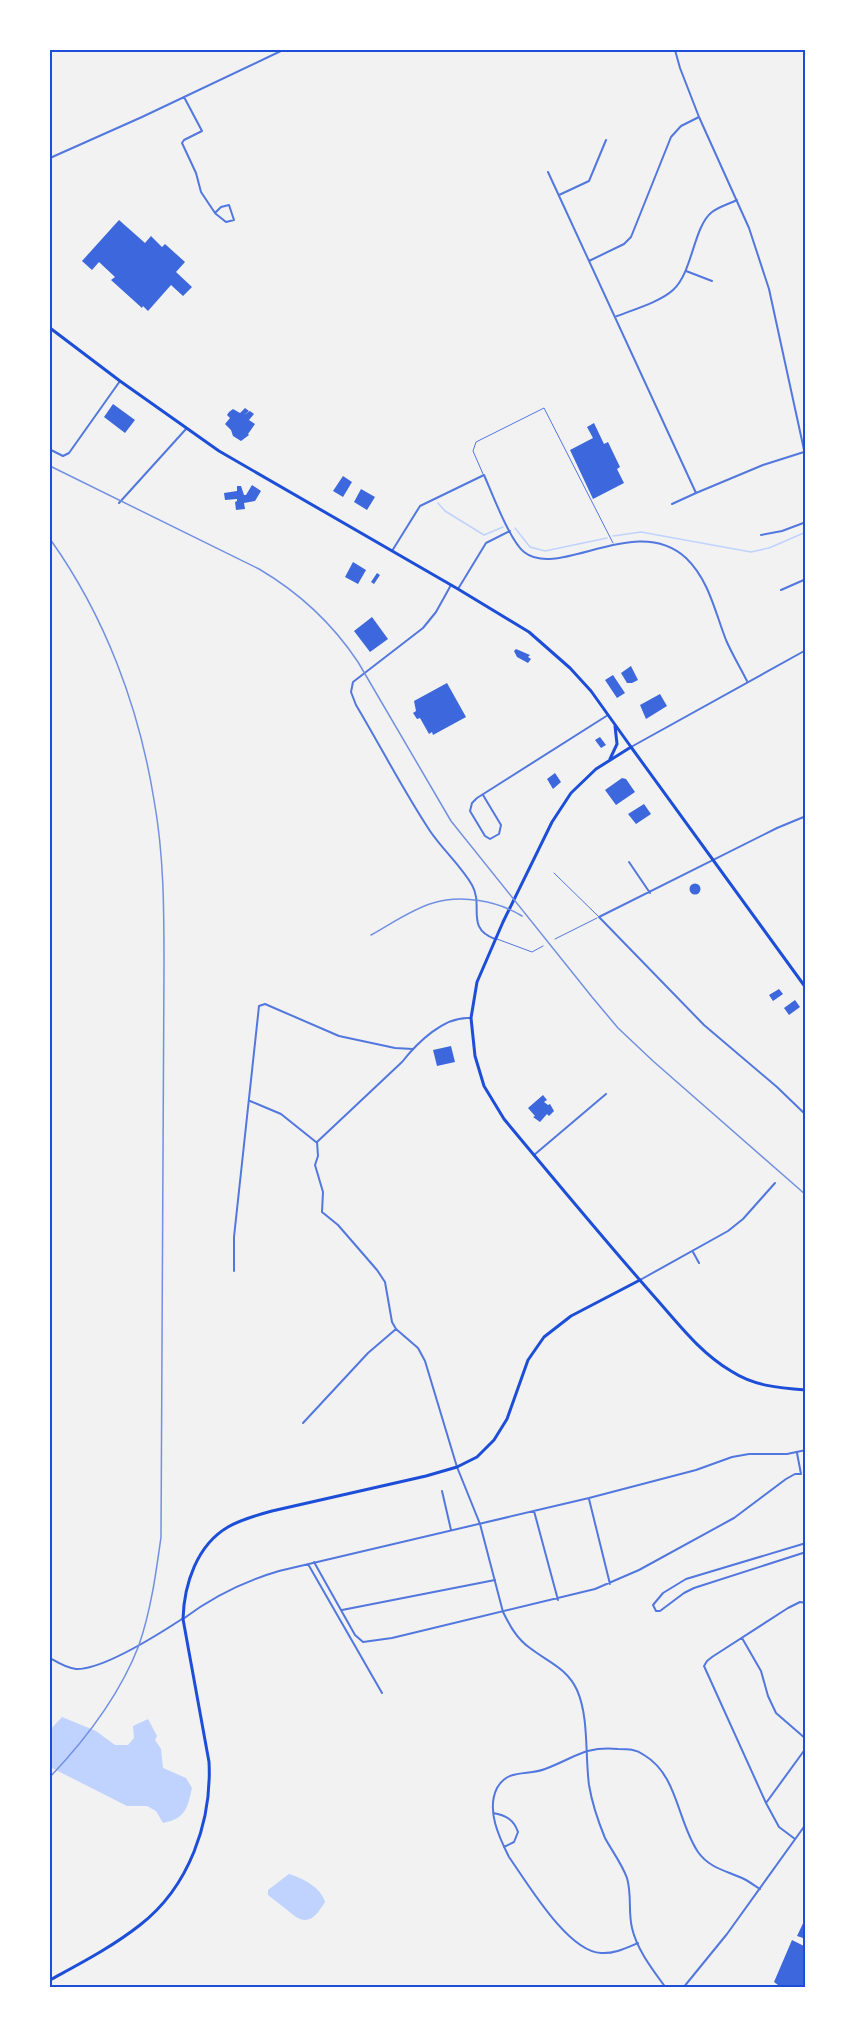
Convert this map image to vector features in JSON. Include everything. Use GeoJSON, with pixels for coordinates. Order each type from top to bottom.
{"type":"FeatureCollection","features":[{"type":"Feature","properties":{"kind":"main road"},"geometry":{"type":"LineString","coordinates":[[50,328],[219,451],[458,589],[546,645],[591,691],[806,987]]}},
{"type":"Feature","properties":{"kind":"main road"},"geometry":{"type":"LineString","coordinates":[[608,761],[617,744],[615,724]]}},
{"type":"Feature","properties":{"kind":"main road"},"geometry":{"type":"LineString","coordinates":[[631,747],[596,769],[571,794],[552,822],[495,939],[477,982],[471,1018],[475,1056],[484,1086],[497,1109],[693,1340],[712,1359],[753,1382],[777,1388],[806,1390]]}},
{"type":"Feature","properties":{"kind":"main road"},"geometry":{"type":"LineString","coordinates":[[50,1980],[107,1949],[142,1923],[168,1897],[187,1866],[199,1840],[206,1820],[210,1780],[209,1762],[183,1618],[183,1599],[194,1566],[210,1542],[227,1528],[249,1518],[457,1467],[477,1457],[502,1429],[511,1411],[528,1360],[544,1337],[571,1316],[640,1280]]}},
{"type":"Feature","properties":{"kind":"street"},"geometry":{"type":"LineString","coordinates":[[50,158],[283,50]]}},
{"type":"Feature","properties":{"kind":"street"},"geometry":{"type":"LineString","coordinates":[[675,50],[699,117],[737,200],[769,289],[806,459]]}},
{"type":"Feature","properties":{"kind":"street"},"geometry":{"type":"LineString","coordinates":[[184,97],[202,131],[184,140],[183,146],[196,173],[201,192],[215,213],[226,222],[234,220],[229,205],[221,207],[215,213]]}},
{"type":"Feature","properties":{"kind":"street"},"geometry":{"type":"LineString","coordinates":[[589,261],[624,244],[631,237],[671,137],[681,126],[699,117]]}},
{"type":"Feature","properties":{"kind":"street"},"geometry":{"type":"LineString","coordinates":[[559,195],[589,181],[606,140]]}},
{"type":"Feature","properties":{"kind":"street"},"geometry":{"type":"LineString","coordinates":[[548,172],[696,494]]}},
{"type":"Feature","properties":{"kind":"street"},"geometry":{"type":"LineString","coordinates":[[615,317],[672,291],[686,271],[699,234],[710,213],[737,200]]}},
{"type":"Feature","properties":{"kind":"street"},"geometry":{"type":"LineString","coordinates":[[686,271],[712,281]]}},
{"type":"Feature","properties":{"kind":"street"},"geometry":{"type":"LineString","coordinates":[[51,450],[63,456],[69,453],[120,381]]}},
{"type":"Feature","properties":{"kind":"street"},"geometry":{"type":"LineString","coordinates":[[119,503],[186,429]]}},
{"type":"Feature","properties":{"kind":"street"},"geometry":{"type":"LineString","coordinates":[[672,504],[763,465],[804,452]]}},
{"type":"Feature","properties":{"kind":"street"},"geometry":{"type":"LineString","coordinates":[[392,551],[420,506],[484,475],[510,531],[525,553],[539,559],[634,542],[655,542],[679,552],[688,560],[709,592],[729,647],[747,681]]}},
{"type":"Feature","properties":{"kind":"street"},"geometry":{"type":"LineString","coordinates":[[761,535],[782,531],[806,522]]}},
{"type":"Feature","properties":{"kind":"street"},"geometry":{"type":"LineString","coordinates":[[458,589],[486,543],[510,531]]}},
{"type":"Feature","properties":{"kind":"street"},"geometry":{"type":"LineString","coordinates":[[781,590],[806,579]]}},
{"type":"Feature","properties":{"kind":"street"},"geometry":{"type":"LineString","coordinates":[[451,585],[436,612],[423,628],[353,682],[351,692],[356,705],[432,834],[472,884],[477,897],[478,926],[484,933],[495,939]]}},
{"type":"Feature","properties":{"kind":"street"},"geometry":{"type":"LineString","coordinates":[[631,747],[806,650]]}},
{"type":"Feature","properties":{"kind":"street"},"geometry":{"type":"LineString","coordinates":[[483,795],[501,825],[499,834],[490,839],[485,836],[470,811],[472,803],[483,795],[608,715]]}},
{"type":"Feature","properties":{"kind":"street"},"geometry":{"type":"LineString","coordinates":[[806,816],[599,917],[704,1025],[777,1087],[806,1115]]}},
{"type":"Feature","properties":{"kind":"street"},"geometry":{"type":"LineString","coordinates":[[629,862],[650,893]]}},
{"type":"Feature","properties":{"kind":"street"},"geometry":{"type":"LineString","coordinates":[[234,1271],[234,1237],[259,1006],[265,1004],[339,1036],[413,1049]]}},
{"type":"Feature","properties":{"kind":"street"},"geometry":{"type":"LineString","coordinates":[[317,1143],[413,1049],[443,1025],[455,1019],[471,1018]]}},
{"type":"Feature","properties":{"kind":"street"},"geometry":{"type":"LineString","coordinates":[[534,1155],[606,1094]]}},
{"type":"Feature","properties":{"kind":"street"},"geometry":{"type":"LineString","coordinates":[[250,1101],[281,1114],[317,1143],[318,1156],[315,1165],[323,1192],[322,1212],[344,1231],[381,1276],[388,1293],[389,1314],[396,1329],[418,1348],[425,1360],[457,1467],[480,1524],[503,1612],[516,1636],[528,1647],[559,1666],[568,1675],[581,1703],[589,1787],[596,1814],[606,1839],[626,1876],[630,1889],[632,1927],[638,1943],[666,1988]]}},
{"type":"Feature","properties":{"kind":"street"},"geometry":{"type":"LineString","coordinates":[[640,1280],[728,1231],[743,1220],[775,1183]]}},
{"type":"Feature","properties":{"kind":"street"},"geometry":{"type":"LineString","coordinates":[[693,1252],[699,1263]]}},
{"type":"Feature","properties":{"kind":"street"},"geometry":{"type":"LineString","coordinates":[[303,1423],[368,1353],[396,1329]]}},
{"type":"Feature","properties":{"kind":"street"},"geometry":{"type":"LineString","coordinates":[[50,1658],[69,1668],[88,1668],[125,1652],[210,1601],[253,1579],[314,1562],[589,1498],[696,1470],[732,1457],[806,1450]]}},
{"type":"Feature","properties":{"kind":"street"},"geometry":{"type":"LineString","coordinates":[[797,1452],[801,1474]]}},
{"type":"Feature","properties":{"kind":"street"},"geometry":{"type":"LineString","coordinates":[[314,1562],[355,1635],[363,1642],[392,1638],[558,1600],[610,1584],[734,1518],[786,1479],[795,1474],[806,1474]]}},
{"type":"Feature","properties":{"kind":"street"},"geometry":{"type":"LineString","coordinates":[[442,1491],[451,1530]]}},
{"type":"Feature","properties":{"kind":"street"},"geometry":{"type":"LineString","coordinates":[[589,1498],[610,1584]]}},
{"type":"Feature","properties":{"kind":"street"},"geometry":{"type":"LineString","coordinates":[[534,1511],[558,1600]]}},
{"type":"Feature","properties":{"kind":"street"},"geometry":{"type":"LineString","coordinates":[[806,1543],[686,1579],[663,1593],[653,1605],[656,1611],[660,1611],[694,1588],[806,1552]]}},
{"type":"Feature","properties":{"kind":"street"},"geometry":{"type":"LineString","coordinates":[[308,1564],[382,1693]]}},
{"type":"Feature","properties":{"kind":"street"},"geometry":{"type":"LineString","coordinates":[[340,1610],[495,1580]]}},
{"type":"Feature","properties":{"kind":"street"},"geometry":{"type":"LineString","coordinates":[[795,1839],[779,1827],[766,1803],[704,1666],[707,1660],[788,1608],[800,1602],[806,1603]]}},
{"type":"Feature","properties":{"kind":"street"},"geometry":{"type":"LineString","coordinates":[[742,1638],[760,1671],[776,1713],[806,1739]]}},
{"type":"Feature","properties":{"kind":"street"},"geometry":{"type":"LineString","coordinates":[[638,1943],[621,1950],[601,1953],[586,1949],[573,1941],[538,1898],[504,1847],[493,1813],[496,1790],[502,1781],[511,1774],[534,1772],[585,1750],[604,1747],[636,1750],[657,1763],[667,1775],[690,1837],[699,1853],[712,1866],[744,1879],[760,1889]]}},
{"type":"Feature","properties":{"kind":"street"},"geometry":{"type":"LineString","coordinates":[[766,1803],[806,1748]]}},
{"type":"Feature","properties":{"kind":"street"},"geometry":{"type":"LineString","coordinates":[[493,1813],[502,1814],[511,1820],[518,1832],[514,1842],[504,1847]]}},
{"type":"Feature","properties":{"kind":"street"},"geometry":{"type":"LineString","coordinates":[[683,1988],[721,1942],[806,1824]]}},
{"type":"Feature","properties":{"kind":"lane"},"geometry":{"type":"LineString","coordinates":[[484,475],[473,451],[476,442],[544,408],[614,545]]}},
{"type":"Feature","properties":{"kind":"lane"},"geometry":{"type":"LineString","coordinates":[[554,873],[599,917],[555,939]]}},
{"type":"Feature","properties":{"kind":"lane"},"geometry":{"type":"LineString","coordinates":[[495,939],[532,952],[543,946]]}},
{"type":"Feature","properties":{"kind":"water"},"geometry":{"type":"Polygon","coordinates":[[[62,1717],[96,1731],[115,1745],[128,1745],[134,1738],[133,1726],[148,1719],[157,1736],[155,1740],[161,1749],[163,1768],[186,1778],[192,1788],[184,1812],[177,1818],[163,1823],[156,1811],[147,1806],[127,1806],[50,1767],[50,1730],[62,1717]]]}},
{"type":"Feature","properties":{"kind":"water"},"geometry":{"type":"Polygon","coordinates":[[[289,1874],[310,1884],[323,1897],[325,1902],[309,1919],[296,1917],[268,1895],[268,1890],[289,1874]]]}},
{"type":"Feature","properties":{"kind":"building"},"geometry":{"type":"Polygon","coordinates":[[[119,220],[145,243],[151,236],[162,247],[165,244],[185,262],[176,272],[192,287],[183,296],[171,285],[148,311],[111,280],[115,277],[99,262],[92,270],[82,261],[119,220]]]}},
{"type":"Feature","properties":{"kind":"building"},"geometry":{"type":"Polygon","coordinates":[[[113,404],[135,420],[125,433],[104,417],[113,404]]]}},
{"type":"Feature","properties":{"kind":"building"},"geometry":{"type":"Polygon","coordinates":[[[245,408],[249,411],[244,415],[250,411],[254,414],[249,420],[255,424],[249,435],[241,441],[233,436],[225,424],[230,418],[227,415],[229,412],[233,409],[240,413],[245,408]]]}},
{"type":"Feature","properties":{"kind":"building"},"geometry":{"type":"Polygon","coordinates":[[[594,423],[604,444],[608,442],[620,467],[617,469],[624,483],[593,499],[570,450],[593,438],[587,427],[594,423]]]}},
{"type":"Feature","properties":{"kind":"building"},"geometry":{"type":"Polygon","coordinates":[[[343,476],[352,482],[343,497],[333,491],[343,476]]]}},
{"type":"Feature","properties":{"kind":"building"},"geometry":{"type":"Polygon","coordinates":[[[252,485],[261,491],[255,501],[244,503],[245,509],[236,510],[237,499],[225,500],[224,493],[237,491],[237,486],[241,486],[246,495],[252,485]]]}},
{"type":"Feature","properties":{"kind":"building"},"geometry":{"type":"Polygon","coordinates":[[[361,489],[375,497],[367,510],[354,502],[361,489]]]}},
{"type":"Feature","properties":{"kind":"building"},"geometry":{"type":"Polygon","coordinates":[[[353,562],[366,570],[358,584],[345,577],[353,562]]]}},
{"type":"Feature","properties":{"kind":"building"},"geometry":{"type":"Polygon","coordinates":[[[377,573],[380,575],[374,584],[371,582],[377,573]]]}},
{"type":"Feature","properties":{"kind":"building"},"geometry":{"type":"Polygon","coordinates":[[[372,617],[388,639],[370,652],[354,631],[372,617]]]}},
{"type":"Feature","properties":{"kind":"building"},"geometry":{"type":"Polygon","coordinates":[[[516,649],[530,655],[528,657],[531,659],[528,663],[517,657],[514,651],[516,649]]]}},
{"type":"Feature","properties":{"kind":"building"},"geometry":{"type":"Polygon","coordinates":[[[631,666],[638,680],[627,683],[621,673],[631,666]]]}},
{"type":"Feature","properties":{"kind":"building"},"geometry":{"type":"Polygon","coordinates":[[[613,675],[625,693],[617,698],[605,680],[613,675]]]}},
{"type":"Feature","properties":{"kind":"building"},"geometry":{"type":"Polygon","coordinates":[[[447,683],[466,717],[433,735],[432,732],[429,734],[420,718],[417,719],[413,713],[416,711],[414,701],[447,683]]]}},
{"type":"Feature","properties":{"kind":"building"},"geometry":{"type":"Polygon","coordinates":[[[660,694],[667,706],[646,719],[640,705],[660,694]]]}},
{"type":"Feature","properties":{"kind":"building"},"geometry":{"type":"Polygon","coordinates":[[[600,737],[606,745],[601,748],[595,740],[600,737]]]}},
{"type":"Feature","properties":{"kind":"building"},"geometry":{"type":"Polygon","coordinates":[[[555,773],[561,782],[553,789],[547,779],[555,773]]]}},
{"type":"Feature","properties":{"kind":"building"},"geometry":{"type":"Polygon","coordinates":[[[622,778],[626,779],[635,792],[616,805],[605,790],[622,778]]]}},
{"type":"Feature","properties":{"kind":"building"},"geometry":{"type":"Polygon","coordinates":[[[644,804],[651,814],[636,824],[628,814],[644,804]]]}},
{"type":"Feature","properties":{"kind":"building"},"geometry":{"type":"Polygon","coordinates":[[[695,883],[701,889],[695,895],[689,889],[695,883]]]}},
{"type":"Feature","properties":{"kind":"building"},"geometry":{"type":"Polygon","coordinates":[[[779,989],[783,994],[773,1001],[769,995],[779,989]]]}},
{"type":"Feature","properties":{"kind":"building"},"geometry":{"type":"Polygon","coordinates":[[[795,1000],[800,1007],[789,1015],[784,1008],[795,1000]]]}},
{"type":"Feature","properties":{"kind":"building"},"geometry":{"type":"Polygon","coordinates":[[[451,1046],[455,1062],[437,1066],[433,1050],[451,1046]]]}},
{"type":"Feature","properties":{"kind":"building"},"geometry":{"type":"Polygon","coordinates":[[[543,1095],[547,1100],[544,1102],[550,1104],[554,1111],[549,1116],[547,1114],[540,1122],[533,1117],[535,1116],[528,1108],[543,1095]]]}},
{"type":"Feature","properties":{"kind":"building"},"geometry":{"type":"Polygon","coordinates":[[[806,1917],[806,1939],[797,1936],[806,1917]]]}},
{"type":"Feature","properties":{"kind":"building"},"geometry":{"type":"Polygon","coordinates":[[[792,1940],[806,1947],[806,1988],[782,1988],[774,1982],[792,1940]]]}},
{"type":"Feature","properties":{"kind":"waterway"},"geometry":{"type":"LineString","coordinates":[[438,503],[445,511],[484,535],[503,527]]}},
{"type":"Feature","properties":{"kind":"waterway"},"geometry":{"type":"LineString","coordinates":[[515,528],[530,547],[545,551],[607,538]]}},
{"type":"Feature","properties":{"kind":"waterway"},"geometry":{"type":"LineString","coordinates":[[613,536],[641,532],[751,552],[769,548],[806,532]]}},
{"type":"Feature","properties":{"kind":"railway"},"geometry":{"type":"LineString","coordinates":[[50,466],[259,569],[288,588],[314,610],[337,634],[358,662],[451,821],[618,1028],[806,1195]]}},
{"type":"Feature","properties":{"kind":"railway"},"geometry":{"type":"LineString","coordinates":[[50,539],[70,569],[103,631],[129,697],[139,731],[160,841],[164,965],[161,1537],[147,1618],[131,1663],[101,1715],[50,1777]]}},
{"type":"Feature","properties":{"kind":"railway"},"geometry":{"type":"LineString","coordinates":[[371,935],[417,909],[444,900],[479,900],[502,906],[522,916]]}}]}
